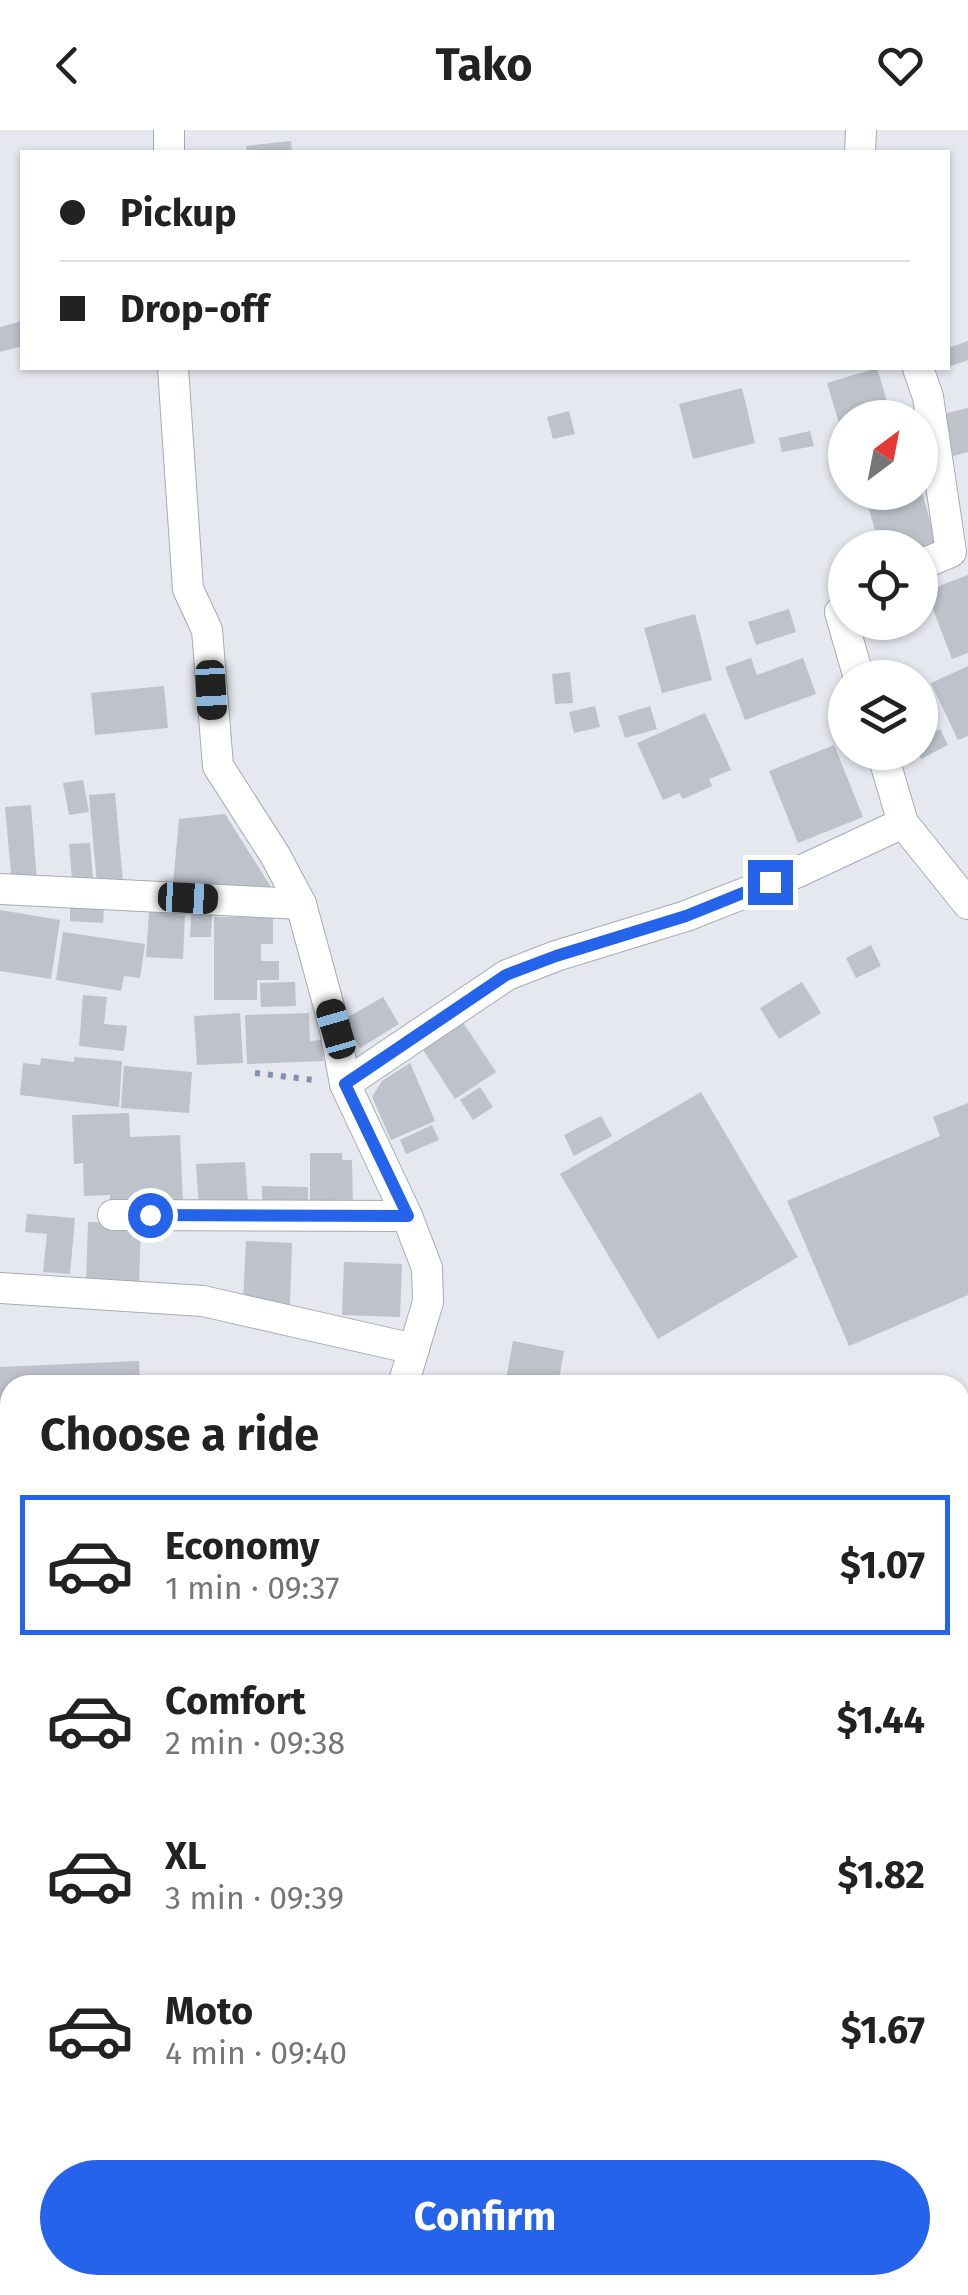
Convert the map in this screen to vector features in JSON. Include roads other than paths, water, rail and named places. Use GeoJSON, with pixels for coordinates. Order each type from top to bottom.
{"type":"FeatureCollection","features":[{"type":"Feature","properties":{"kind":"street"},"geometry":{"type":"LineString","coordinates":[[173,370],[188,589],[207,630],[218,766],[275,855],[300,904],[336,1029],[345,1084],[408,1216],[427,1268],[428,1302],[406,1375]]}},
{"type":"Feature","properties":{"kind":"street"},"geometry":{"type":"LineString","coordinates":[[919,370],[928,397],[951,552],[938,557]]}},
{"type":"Feature","properties":{"kind":"street"},"geometry":{"type":"LineString","coordinates":[[888,770],[904,824],[968,904]]}},
{"type":"Feature","properties":{"kind":"street"},"geometry":{"type":"LineString","coordinates":[[345,1084],[506,975],[686,916],[798,872],[904,824]]}},
{"type":"Feature","properties":{"kind":"street"},"geometry":{"type":"LineString","coordinates":[[0,889],[300,904]]}},
{"type":"Feature","properties":{"kind":"street"},"geometry":{"type":"LineString","coordinates":[[113,1215],[408,1216]]}},
{"type":"Feature","properties":{"kind":"street"},"geometry":{"type":"LineString","coordinates":[[0,1288],[203,1300],[414,1349]]}}]}
